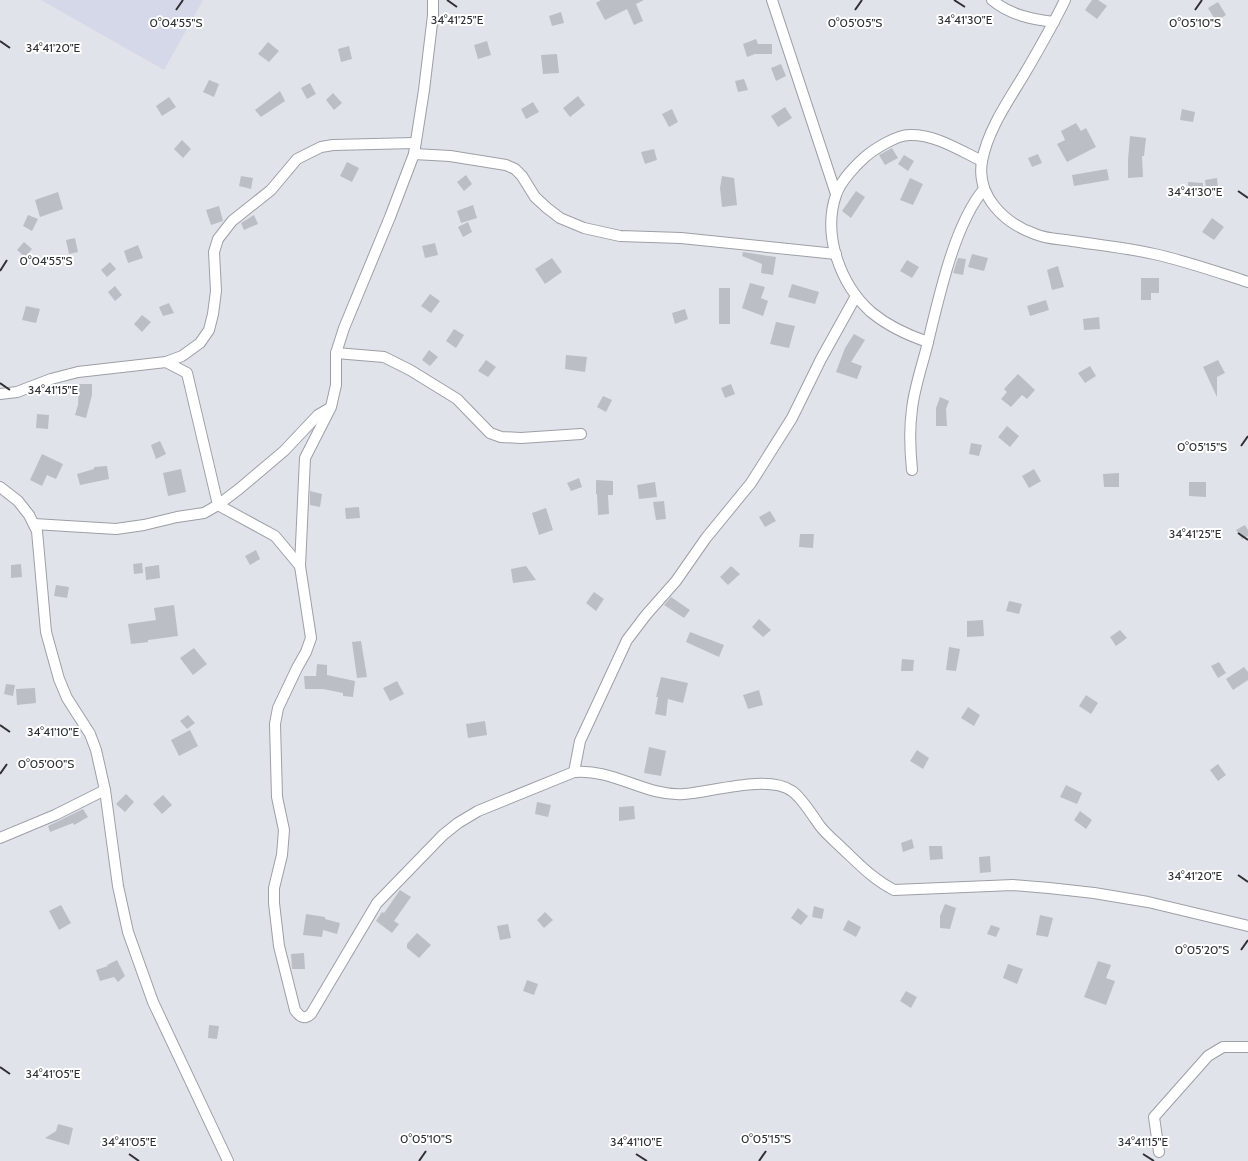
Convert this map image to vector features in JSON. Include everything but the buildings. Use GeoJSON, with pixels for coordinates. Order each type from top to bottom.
{"type":"FeatureCollection","features":[{"type":"Feature","properties":{"kind":"street"},"geometry":{"type":"LineString","coordinates":[[434,0],[414,154],[336,353],[336,385],[331,407],[306,458],[300,566],[311,638],[276,716],[277,797],[284,830],[282,855],[274,888],[279,946],[295,1010],[302,1018],[306,1018],[315,1008],[377,904],[443,835],[458,822],[478,811],[574,772],[588,770],[662,794],[684,794],[768,784],[782,786],[792,790],[799,796],[804,806],[824,831],[871,876],[894,890],[1013,885],[1058,889],[1148,902],[1248,926]]}},
{"type":"Feature","properties":{"kind":"street"},"geometry":{"type":"LineString","coordinates":[[772,0],[836,194]]}},
{"type":"Feature","properties":{"kind":"street"},"geometry":{"type":"LineString","coordinates":[[992,0],[999,6],[1020,16],[1054,22]]}},
{"type":"Feature","properties":{"kind":"street"},"geometry":{"type":"LineString","coordinates":[[1065,0],[1001,114],[988,141],[982,161],[982,173],[984,189],[992,205],[1006,219],[1036,235],[1156,254],[1248,282]]}},
{"type":"Feature","properties":{"kind":"street"},"geometry":{"type":"LineString","coordinates":[[928,342],[912,337],[888,325],[871,312],[856,296],[845,279],[836,254],[831,222],[831,213],[836,194],[858,163],[873,150],[906,134],[928,136],[982,161]]}},
{"type":"Feature","properties":{"kind":"street"},"geometry":{"type":"LineString","coordinates":[[0,394],[17,392],[51,379],[78,372],[166,362],[182,356],[200,344],[209,330],[216,290],[214,252],[218,240],[232,221],[271,190],[297,159],[321,147],[333,145],[416,143]]}},
{"type":"Feature","properties":{"kind":"street"},"geometry":{"type":"LineString","coordinates":[[414,154],[450,156],[506,165],[515,169],[522,176],[535,197],[546,208],[560,218],[584,228],[620,236],[680,238],[836,254]]}},
{"type":"Feature","properties":{"kind":"street"},"geometry":{"type":"LineString","coordinates":[[912,470],[910,446],[912,408],[928,342],[954,249],[966,217],[975,200],[984,189]]}},
{"type":"Feature","properties":{"kind":"street"},"geometry":{"type":"LineString","coordinates":[[574,772],[580,741],[627,640],[676,581],[706,538],[751,483],[792,418],[821,359],[856,296]]}},
{"type":"Feature","properties":{"kind":"street"},"geometry":{"type":"LineString","coordinates":[[336,353],[384,358],[410,370],[458,399],[490,433],[501,437],[521,438],[581,434]]}},
{"type":"Feature","properties":{"kind":"street"},"geometry":{"type":"LineString","coordinates":[[166,362],[186,373],[218,505],[275,536],[300,566]]}},
{"type":"Feature","properties":{"kind":"street"},"geometry":{"type":"LineString","coordinates":[[34,524],[116,529],[204,513],[218,505],[284,450],[318,415],[331,407]]}},
{"type":"Feature","properties":{"kind":"street"},"geometry":{"type":"LineString","coordinates":[[0,487],[18,502],[29,515],[37,531],[43,611],[48,638],[59,679],[67,698],[90,734],[96,750],[105,790],[118,886],[128,932],[153,1002],[228,1161]]}},
{"type":"Feature","properties":{"kind":"street"},"geometry":{"type":"LineString","coordinates":[[0,838],[54,815],[105,790]]}},
{"type":"Feature","properties":{"kind":"street"},"geometry":{"type":"LineString","coordinates":[[1159,1152],[1154,1117],[1208,1056],[1223,1047],[1248,1047]]}},
{"type":"Feature","properties":{"kind":"shaded area"},"geometry":{"type":"Polygon","coordinates":[[[41,0],[203,0],[164,70],[41,0]]]}}]}
